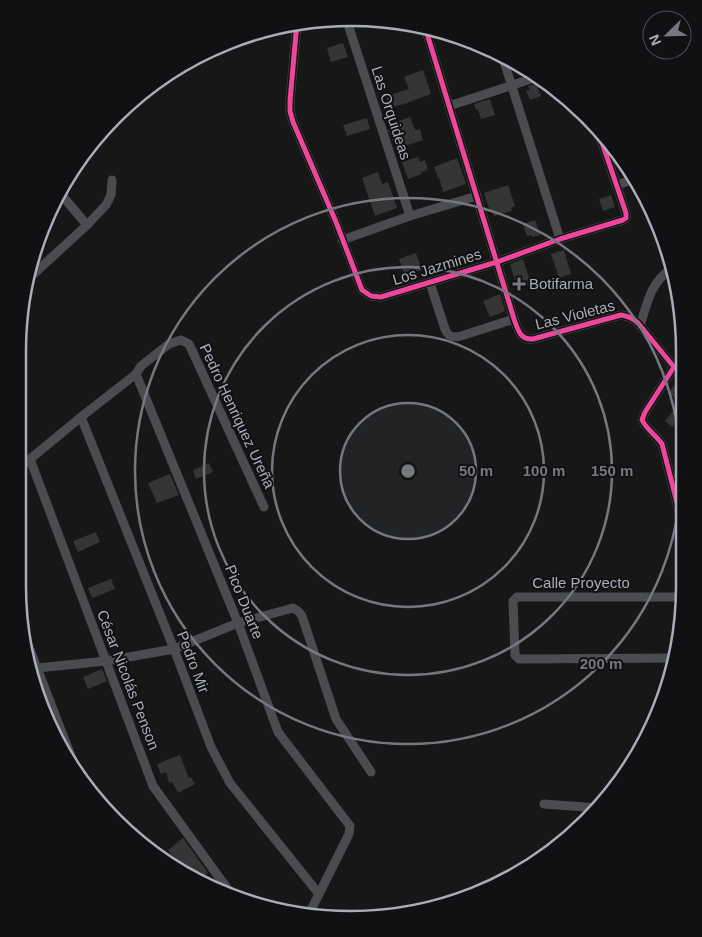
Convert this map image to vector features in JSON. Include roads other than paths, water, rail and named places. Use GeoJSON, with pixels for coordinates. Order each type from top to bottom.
{"type":"FeatureCollection","features":[{"type":"Feature","properties":{"kind":"street","name":"Las Orquideas"},"geometry":{"type":"LineString","coordinates":[[349,26],[410,216]]}},
{"type":"Feature","properties":{"kind":"street"},"geometry":{"type":"LineString","coordinates":[[297,31],[290,111],[342,240],[410,216],[477,196]]}},
{"type":"Feature","properties":{"kind":"street","name":"Las Violetas"},"geometry":{"type":"LineString","coordinates":[[428,35],[514,319],[522,337],[527,340],[621,315],[632,318],[674,367]]}},
{"type":"Feature","properties":{"kind":"street"},"geometry":{"type":"LineString","coordinates":[[505,66],[560,240]]}},
{"type":"Feature","properties":{"kind":"street"},"geometry":{"type":"LineString","coordinates":[[449,106],[529,80]]}},
{"type":"Feature","properties":{"kind":"street"},"geometry":{"type":"LineString","coordinates":[[604,147],[617,185],[627,182]]}},
{"type":"Feature","properties":{"kind":"street"},"geometry":{"type":"LineString","coordinates":[[36,272],[106,205],[109,200],[112,180]]}},
{"type":"Feature","properties":{"kind":"street","name":"Los Jazmines"},"geometry":{"type":"LineString","coordinates":[[342,240],[362,290],[371,296],[381,297],[497,262],[623,220],[626,218],[626,213],[617,185]]}},
{"type":"Feature","properties":{"kind":"street"},"geometry":{"type":"LineString","coordinates":[[65,199],[87,225]]}},
{"type":"Feature","properties":{"kind":"street"},"geometry":{"type":"LineString","coordinates":[[640,326],[649,295],[655,284],[666,272]]}},
{"type":"Feature","properties":{"kind":"street"},"geometry":{"type":"LineString","coordinates":[[430,283],[445,329],[450,337],[455,338],[514,319]]}},
{"type":"Feature","properties":{"kind":"street","name":"Pedro Henriquez Ureña"},"geometry":{"type":"LineString","coordinates":[[26,463],[136,374],[141,366],[169,344],[181,340],[189,344],[264,507]]}},
{"type":"Feature","properties":{"kind":"street"},"geometry":{"type":"LineString","coordinates":[[674,367],[645,412],[642,420],[662,444],[676,499]]}},
{"type":"Feature","properties":{"kind":"street","name":"Pico Duarte"},"geometry":{"type":"LineString","coordinates":[[136,374],[238,623],[278,732],[350,826],[349,834],[319,894]]}},
{"type":"Feature","properties":{"kind":"street","name":"Pedro Mir"},"geometry":{"type":"LineString","coordinates":[[81,417],[174,649],[210,747],[230,783],[319,894]]}},
{"type":"Feature","properties":{"kind":"street","name":"César Nicolás Penson"},"geometry":{"type":"LineString","coordinates":[[30,459],[153,786],[225,885]]}},
{"type":"Feature","properties":{"kind":"street","name":"Calle Proyecto"},"geometry":{"type":"LineString","coordinates":[[668,658],[519,659],[515,655],[513,601],[517,597],[675,597]]}},
{"type":"Feature","properties":{"kind":"street"},"geometry":{"type":"LineString","coordinates":[[37,669],[174,649],[238,623],[292,608],[302,616],[336,719],[371,772]]}},
{"type":"Feature","properties":{"kind":"street"},"geometry":{"type":"LineString","coordinates":[[544,804],[589,807]]}},
{"type":"Feature","properties":{"kind":"street"},"geometry":{"type":"LineString","coordinates":[[312,908],[319,894]]}},
{"type":"Feature","properties":{"kind":"place","name":"Botifarma"},"geometry":{"type":"Point","coordinates":[519,284]}}]}
